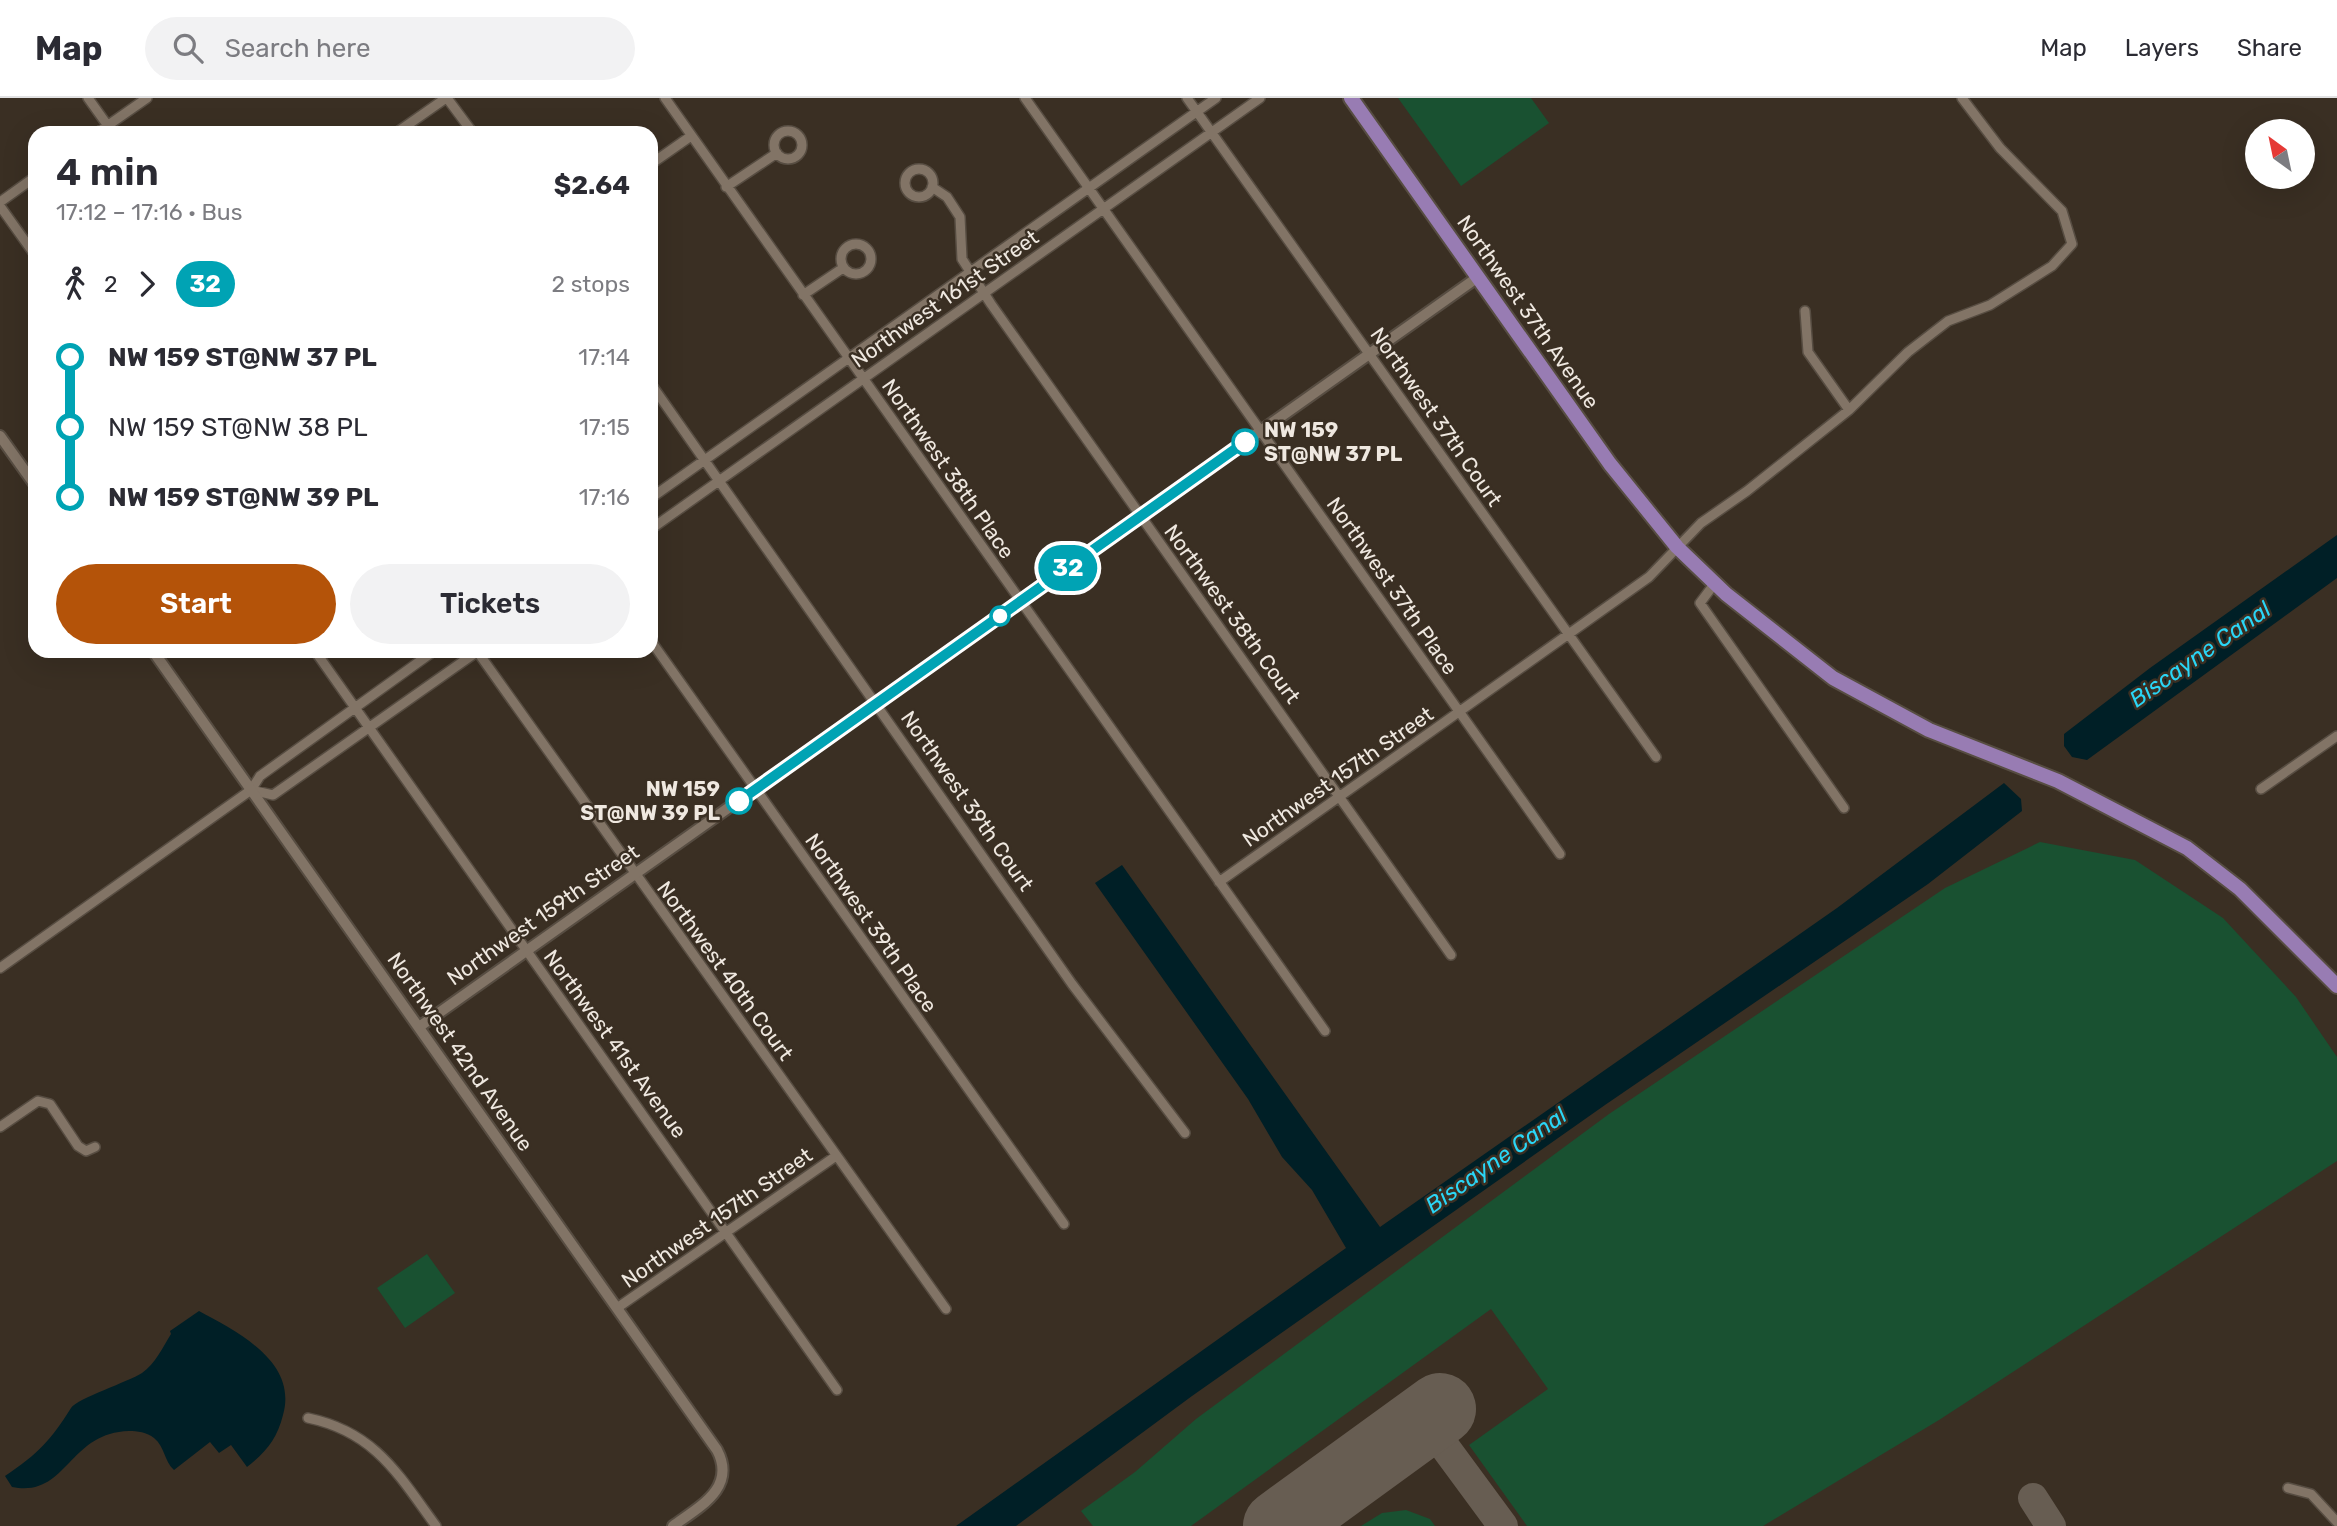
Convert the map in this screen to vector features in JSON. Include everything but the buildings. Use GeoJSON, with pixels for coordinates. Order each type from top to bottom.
{"type":"FeatureCollection","features":[{"type":"Feature","properties":{"kind":"main road","name":"Northwest 37th Avenue"},"geometry":{"type":"LineString","coordinates":[[1351,98],[1610,464],[1676,547],[1715,583],[1833,678],[1929,730],[2058,781],[2187,848],[2240,889],[2337,986]]}},
{"type":"Feature","properties":{"kind":"street"},"geometry":{"type":"LineString","coordinates":[[88,98],[108,126]]}},
{"type":"Feature","properties":{"kind":"street"},"geometry":{"type":"LineString","coordinates":[[114,126],[147,98]]}},
{"type":"Feature","properties":{"kind":"street"},"geometry":{"type":"LineString","coordinates":[[406,126],[447,98],[468,126]]}},
{"type":"Feature","properties":{"kind":"street","name":"Northwest 38th Place"},"geometry":{"type":"LineString","coordinates":[[664,98],[1325,1031]]}},
{"type":"Feature","properties":{"kind":"street","name":"Northwest 37th Place"},"geometry":{"type":"LineString","coordinates":[[1025,98],[1560,854]]}},
{"type":"Feature","properties":{"kind":"street","name":"Northwest 37th Court"},"geometry":{"type":"LineString","coordinates":[[1187,98],[1656,757]]}},
{"type":"Feature","properties":{"kind":"street","name":"Northwest 161st Street"},"geometry":{"type":"LineString","coordinates":[[658,493],[1216,98]]}},
{"type":"Feature","properties":{"kind":"street","name":"Northwest 161st Street"},"geometry":{"type":"LineString","coordinates":[[658,524],[1260,98]]}},
{"type":"Feature","properties":{"kind":"street","name":"Northwest 157th Street"},"geometry":{"type":"LineString","coordinates":[[1219,882],[1461,713],[1649,577],[1701,523],[1747,491],[1849,410],[1908,352],[1948,321],[1990,305],[2052,266],[2072,244],[2062,211],[2000,148],[1962,98]]}},
{"type":"Feature","properties":{"kind":"street"},"geometry":{"type":"LineString","coordinates":[[658,159],[691,136]]}},
{"type":"Feature","properties":{"kind":"street"},"geometry":{"type":"LineString","coordinates":[[726,187],[777,153]]}},
{"type":"Feature","properties":{"kind":"street"},"geometry":{"type":"LineString","coordinates":[[28,182],[0,204],[28,245]]}},
{"type":"Feature","properties":{"kind":"street","name":"Northwest 38th Court"},"geometry":{"type":"LineString","coordinates":[[932,187],[947,197],[960,217],[962,259],[984,293],[1451,955]]}},
{"type":"Feature","properties":{"kind":"street"},"geometry":{"type":"LineString","coordinates":[[803,295],[843,268]]}},
{"type":"Feature","properties":{"kind":"street","name":"Northwest 159th Street"},"geometry":{"type":"LineString","coordinates":[[419,1027],[1478,277]]}},
{"type":"Feature","properties":{"kind":"street"},"geometry":{"type":"LineString","coordinates":[[1805,311],[1808,352],[1849,410]]}},
{"type":"Feature","properties":{"kind":"street","name":"Northwest 39th Court"},"geometry":{"type":"LineString","coordinates":[[658,394],[1072,984],[1185,1133]]}},
{"type":"Feature","properties":{"kind":"street"},"geometry":{"type":"LineString","coordinates":[[0,436],[28,475]]}},
{"type":"Feature","properties":{"kind":"street"},"geometry":{"type":"LineString","coordinates":[[1715,583],[1700,603],[1844,808]]}},
{"type":"Feature","properties":{"kind":"street","name":"Northwest 39th Place"},"geometry":{"type":"LineString","coordinates":[[658,651],[1064,1224]]}},
{"type":"Feature","properties":{"kind":"street","name":"Northwest 42nd Avenue"},"geometry":{"type":"LineString","coordinates":[[158,658],[717,1450],[723,1465],[722,1481],[713,1496],[673,1526]]}},
{"type":"Feature","properties":{"kind":"street","name":"Northwest 41st Avenue"},"geometry":{"type":"LineString","coordinates":[[320,658],[837,1390]]}},
{"type":"Feature","properties":{"kind":"street"},"geometry":{"type":"LineString","coordinates":[[0,968],[251,790],[260,776],[424,658]]}},
{"type":"Feature","properties":{"kind":"street"},"geometry":{"type":"LineString","coordinates":[[251,790],[274,795],[467,658]]}},
{"type":"Feature","properties":{"kind":"street","name":"Northwest 40th Court"},"geometry":{"type":"LineString","coordinates":[[482,658],[946,1309]]}},
{"type":"Feature","properties":{"kind":"street"},"geometry":{"type":"LineString","coordinates":[[2261,789],[2337,736]]}},
{"type":"Feature","properties":{"kind":"street"},"geometry":{"type":"LineString","coordinates":[[0,1127],[38,1101],[45,1101],[50,1104],[78,1146],[86,1151],[95,1147]]}},
{"type":"Feature","properties":{"kind":"street","name":"Northwest 157th Street"},"geometry":{"type":"LineString","coordinates":[[617,1308],[836,1156]]}},
{"type":"Feature","properties":{"kind":"street"},"geometry":{"type":"LineString","coordinates":[[308,1418],[333,1423],[366,1440],[386,1458],[436,1526]]}},
{"type":"Feature","properties":{"kind":"street"},"geometry":{"type":"LineString","coordinates":[[2288,1488],[2311,1494],[2337,1522]]}},
{"type":"Feature","properties":{"kind":"green space"},"geometry":{"type":"Polygon","coordinates":[[[1398,98],[1531,98],[1549,123],[1461,186],[1398,98]]]}},
{"type":"Feature","properties":{"kind":"green space"},"geometry":{"type":"Polygon","coordinates":[[[2040,842],[2135,860],[2223,918],[2296,997],[2337,1057],[2337,1161],[1939,1420],[1763,1526],[1527,1526],[1469,1445],[1548,1389],[1491,1309],[1191,1526],[1093,1526],[1081,1511],[1135,1472],[1196,1419],[1609,1114],[1945,888],[2040,842]]]}},
{"type":"Feature","properties":{"kind":"green space"},"geometry":{"type":"Polygon","coordinates":[[[427,1254],[455,1293],[405,1328],[377,1288],[427,1254]]]}},
{"type":"Feature","properties":{"kind":"green space"},"geometry":{"type":"Polygon","coordinates":[[[1406,1510],[1430,1519],[1435,1526],[1361,1526],[1382,1513],[1406,1510]]]}},
{"type":"Feature","properties":{"kind":"water","name":"Biscayne Canal"},"geometry":{"type":"Polygon","coordinates":[[[2337,535],[2337,578],[2087,760],[2072,757],[2064,746],[2064,734],[2150,668],[2337,535]]]}},
{"type":"Feature","properties":{"kind":"water","name":"Biscayne Canal"},"geometry":{"type":"Polygon","coordinates":[[[2004,783],[2021,799],[2022,811],[1928,884],[1605,1105],[1192,1396],[1016,1526],[956,1526],[1346,1248],[1312,1190],[1282,1157],[1248,1099],[1095,883],[1122,865],[1380,1227],[1837,908],[2004,783]]]}},
{"type":"Feature","properties":{"kind":"water"},"geometry":{"type":"Polygon","coordinates":[[[199,1311],[247,1339],[273,1364],[282,1379],[285,1396],[281,1424],[260,1456],[247,1467],[231,1445],[219,1453],[210,1442],[174,1470],[154,1438],[145,1433],[129,1431],[108,1434],[92,1442],[45,1483],[31,1488],[12,1487],[5,1476],[43,1446],[75,1404],[142,1373],[158,1355],[171,1334],[170,1331],[199,1311]]]}},
{"type":"Feature","properties":{"kind":"taxiway"},"geometry":{"type":"LineString","coordinates":[[1425,1420],[1503,1526]]}},
{"type":"Feature","properties":{"kind":"taxiway"},"geometry":{"type":"LineString","coordinates":[[2033,1498],[2051,1526]]}},
{"type":"Feature","properties":{"kind":"runway"},"geometry":{"type":"LineString","coordinates":[[1279,1526],[1440,1409]]}},
{"type":"Feature","properties":{"kind":"bus line","name":"32"},"geometry":{"type":"LineString","coordinates":[[739,801],[1245,442]]}},
{"type":"Feature","properties":{"kind":"place","name":"NW 159 ST@NW 37 PL"},"geometry":{"type":"Point","coordinates":[1245,442]}},
{"type":"Feature","properties":{"kind":"place","name":"NW 159 ST@NW 39 PL"},"geometry":{"type":"Point","coordinates":[739,801]}}]}
